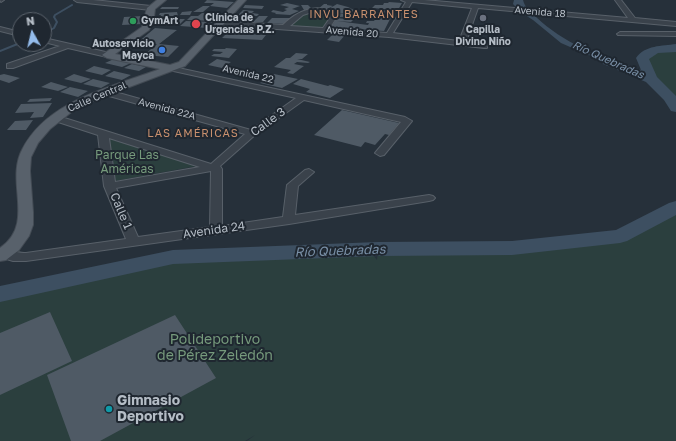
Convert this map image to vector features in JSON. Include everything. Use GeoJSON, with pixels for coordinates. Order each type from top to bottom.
{"type":"FeatureCollection","features":[{"type":"Feature","properties":{"kind":"main road"},"geometry":{"type":"LineString","coordinates":[[107,55],[146,28],[150,17],[151,8],[162,0]]}},
{"type":"Feature","properties":{"kind":"main road","name":"Calle Central"},"geometry":{"type":"LineString","coordinates":[[2,255],[19,242],[26,226],[23,175],[26,152],[35,139],[69,107],[183,63],[242,0]]}},
{"type":"Feature","properties":{"kind":"main road","name":"Avenida 22"},"geometry":{"type":"LineString","coordinates":[[107,55],[169,68]]}},
{"type":"Feature","properties":{"kind":"street"},"geometry":{"type":"LineString","coordinates":[[76,0],[151,8]]}},
{"type":"Feature","properties":{"kind":"street","name":"Avenida 18"},"geometry":{"type":"LineString","coordinates":[[404,0],[676,24]]}},
{"type":"Feature","properties":{"kind":"street"},"geometry":{"type":"LineString","coordinates":[[389,35],[410,0]]}},
{"type":"Feature","properties":{"kind":"street"},"geometry":{"type":"LineString","coordinates":[[467,5],[504,7],[503,0]]}},
{"type":"Feature","properties":{"kind":"street"},"geometry":{"type":"LineString","coordinates":[[618,0],[634,21]]}},
{"type":"Feature","properties":{"kind":"street"},"geometry":{"type":"LineString","coordinates":[[462,43],[476,6]]}},
{"type":"Feature","properties":{"kind":"street"},"geometry":{"type":"LineString","coordinates":[[285,27],[300,13],[316,11],[332,14],[333,18],[325,30]]}},
{"type":"Feature","properties":{"kind":"street","name":"Avenida 20"},"geometry":{"type":"LineString","coordinates":[[221,23],[389,35],[484,46]]}},
{"type":"Feature","properties":{"kind":"street"},"geometry":{"type":"LineString","coordinates":[[0,29],[12,32]]}},
{"type":"Feature","properties":{"kind":"street"},"geometry":{"type":"LineString","coordinates":[[620,34],[676,34]]}},
{"type":"Feature","properties":{"kind":"street","name":"Avenida 22"},"geometry":{"type":"LineString","coordinates":[[52,42],[107,55]]}},
{"type":"Feature","properties":{"kind":"street"},"geometry":{"type":"LineString","coordinates":[[10,66],[67,46]]}},
{"type":"Feature","properties":{"kind":"street","name":"Avenida 22"},"geometry":{"type":"LineString","coordinates":[[169,68],[406,120],[406,122],[380,153]]}},
{"type":"Feature","properties":{"kind":"street","name":"Avenida 22A"},"geometry":{"type":"LineString","coordinates":[[105,92],[252,133]]}},
{"type":"Feature","properties":{"kind":"street","name":"Calle 3"},"geometry":{"type":"LineString","coordinates":[[213,167],[252,133],[302,98]]}},
{"type":"Feature","properties":{"kind":"street"},"geometry":{"type":"LineString","coordinates":[[56,118],[217,169],[216,229]]}},
{"type":"Feature","properties":{"kind":"street","name":"Calle 1"},"geometry":{"type":"LineString","coordinates":[[103,133],[110,186],[133,241]]}},
{"type":"Feature","properties":{"kind":"street"},"geometry":{"type":"LineString","coordinates":[[110,186],[213,167]]}},
{"type":"Feature","properties":{"kind":"street"},"geometry":{"type":"LineString","coordinates":[[289,220],[293,185],[308,172]]}},
{"type":"Feature","properties":{"kind":"street","name":"Avenida 24"},"geometry":{"type":"LineString","coordinates":[[2,255],[26,257],[216,229],[289,220],[429,198]]}},
{"type":"Feature","properties":{"kind":"green space"},"geometry":{"type":"Polygon","coordinates":[[[314,13],[329,16],[329,19],[322,28],[291,26],[301,15],[314,13]]]}},
{"type":"Feature","properties":{"kind":"green space"},"geometry":{"type":"Polygon","coordinates":[[[676,48],[676,108],[670,98],[651,79],[642,58],[652,52],[676,48]]]}},
{"type":"Feature","properties":{"kind":"green space","name":"Parque Las Américas"},"geometry":{"type":"Polygon","coordinates":[[[104,137],[197,166],[115,181],[104,137]]]}},
{"type":"Feature","properties":{"kind":"green space","name":"Polideportivo de Pérez Zeledón"},"geometry":{"type":"Polygon","coordinates":[[[676,207],[676,441],[247,441],[255,435],[245,441],[0,441],[0,294],[173,257],[369,250],[377,260],[378,249],[512,248],[620,236],[676,207]]]}},
{"type":"Feature","properties":{"kind":"water"},"geometry":{"type":"Polygon","coordinates":[[[514,0],[523,0],[526,7],[536,17],[569,41],[581,48],[631,69],[632,72],[625,71],[561,43],[522,13],[513,4],[514,0]]]}},
{"type":"Feature","properties":{"kind":"building"},"geometry":{"type":"Polygon","coordinates":[[[207,0],[234,2],[227,8],[210,6],[214,3],[204,3],[207,0]]]}},
{"type":"Feature","properties":{"kind":"building"},"geometry":{"type":"Polygon","coordinates":[[[287,3],[300,6],[292,9],[299,11],[290,15],[275,14],[276,13],[271,12],[273,10],[283,12],[287,10],[284,9],[289,7],[280,5],[287,3]]]}},
{"type":"Feature","properties":{"kind":"building"},"geometry":{"type":"Polygon","coordinates":[[[384,3],[402,3],[398,10],[372,8],[375,5],[383,5],[384,3]]]}},
{"type":"Feature","properties":{"kind":"building"},"geometry":{"type":"Polygon","coordinates":[[[324,4],[333,6],[325,10],[318,9],[324,4]]]}},
{"type":"Feature","properties":{"kind":"building"},"geometry":{"type":"Polygon","coordinates":[[[337,4],[356,11],[337,14],[327,10],[337,4]]]}},
{"type":"Feature","properties":{"kind":"building"},"geometry":{"type":"Polygon","coordinates":[[[245,5],[264,6],[262,9],[243,8],[245,5]]]}},
{"type":"Feature","properties":{"kind":"building"},"geometry":{"type":"Polygon","coordinates":[[[301,5],[308,5],[312,9],[304,10],[301,5]]]}},
{"type":"Feature","properties":{"kind":"building"},"geometry":{"type":"Polygon","coordinates":[[[203,6],[210,6],[203,12],[193,12],[203,6]]]}},
{"type":"Feature","properties":{"kind":"building"},"geometry":{"type":"Polygon","coordinates":[[[162,7],[179,7],[178,9],[160,9],[162,7]]]}},
{"type":"Feature","properties":{"kind":"building"},"geometry":{"type":"Polygon","coordinates":[[[243,10],[254,11],[252,13],[259,14],[257,16],[238,15],[243,10]]]}},
{"type":"Feature","properties":{"kind":"building"},"geometry":{"type":"Polygon","coordinates":[[[379,10],[395,12],[394,14],[377,13],[379,10]]]}},
{"type":"Feature","properties":{"kind":"building"},"geometry":{"type":"Polygon","coordinates":[[[192,11],[190,15],[180,15],[182,12],[192,11]]]}},
{"type":"Feature","properties":{"kind":"building"},"geometry":{"type":"Polygon","coordinates":[[[177,12],[178,16],[160,17],[161,15],[159,15],[160,13],[177,12]]]}},
{"type":"Feature","properties":{"kind":"building"},"geometry":{"type":"Polygon","coordinates":[[[202,13],[216,14],[213,17],[218,17],[214,21],[187,20],[191,16],[198,16],[202,13]]]}},
{"type":"Feature","properties":{"kind":"building"},"geometry":{"type":"Polygon","coordinates":[[[353,13],[356,16],[340,17],[337,14],[353,13]]]}},
{"type":"Feature","properties":{"kind":"building"},"geometry":{"type":"Polygon","coordinates":[[[374,15],[395,16],[393,20],[390,19],[384,31],[331,27],[335,21],[333,21],[337,18],[353,20],[351,22],[337,21],[368,25],[369,23],[366,23],[367,21],[374,21],[376,18],[372,18],[374,15]]]}},
{"type":"Feature","properties":{"kind":"building","name":"GymArt"},"geometry":{"type":"Polygon","coordinates":[[[143,16],[142,24],[122,25],[124,17],[143,16]]]}},
{"type":"Feature","properties":{"kind":"building"},"geometry":{"type":"Polygon","coordinates":[[[259,16],[268,16],[263,22],[253,22],[259,16]]]}},
{"type":"Feature","properties":{"kind":"building"},"geometry":{"type":"Polygon","coordinates":[[[235,18],[253,19],[251,21],[232,20],[235,18]]]}},
{"type":"Feature","properties":{"kind":"building"},"geometry":{"type":"Polygon","coordinates":[[[272,18],[291,18],[286,24],[267,23],[272,18]]]}},
{"type":"Feature","properties":{"kind":"building"},"geometry":{"type":"Polygon","coordinates":[[[162,19],[185,19],[179,25],[158,25],[162,19]]]}},
{"type":"Feature","properties":{"kind":"building","name":"Clínica de Urgencias P.Z."},"geometry":{"type":"Polygon","coordinates":[[[186,21],[213,22],[207,28],[180,26],[186,21]]]}},
{"type":"Feature","properties":{"kind":"building"},"geometry":{"type":"Polygon","coordinates":[[[155,28],[177,30],[159,44],[179,46],[168,57],[144,55],[157,44],[137,43],[155,28]]]}},
{"type":"Feature","properties":{"kind":"building"},"geometry":{"type":"Polygon","coordinates":[[[227,33],[266,35],[262,40],[222,38],[227,33]]]}},
{"type":"Feature","properties":{"kind":"building"},"geometry":{"type":"Polygon","coordinates":[[[333,34],[345,35],[339,42],[327,40],[333,34]]]}},
{"type":"Feature","properties":{"kind":"building"},"geometry":{"type":"Polygon","coordinates":[[[214,49],[237,49],[229,58],[211,56],[223,52],[212,51],[214,49]]]}},
{"type":"Feature","properties":{"kind":"building"},"geometry":{"type":"Polygon","coordinates":[[[296,53],[308,54],[302,59],[297,59],[310,62],[297,62],[294,64],[304,66],[293,74],[287,73],[291,70],[274,67],[286,58],[290,58],[296,53]]]}},
{"type":"Feature","properties":{"kind":"building"},"geometry":{"type":"Polygon","coordinates":[[[114,59],[131,63],[122,67],[105,63],[114,59]]]}},
{"type":"Feature","properties":{"kind":"building"},"geometry":{"type":"Polygon","coordinates":[[[217,59],[231,62],[222,68],[208,65],[217,59]]]}},
{"type":"Feature","properties":{"kind":"building"},"geometry":{"type":"Polygon","coordinates":[[[132,64],[146,67],[139,71],[124,68],[132,64]]]}},
{"type":"Feature","properties":{"kind":"building"},"geometry":{"type":"Polygon","coordinates":[[[94,66],[111,70],[102,75],[85,71],[94,66]]]}},
{"type":"Feature","properties":{"kind":"building"},"geometry":{"type":"Polygon","coordinates":[[[114,71],[131,75],[122,80],[105,76],[114,71]]]}},
{"type":"Feature","properties":{"kind":"building"},"geometry":{"type":"Polygon","coordinates":[[[4,74],[20,78],[9,83],[0,80],[0,75],[4,74]]]}},
{"type":"Feature","properties":{"kind":"building"},"geometry":{"type":"Polygon","coordinates":[[[74,74],[91,79],[81,83],[64,79],[74,74]]]}},
{"type":"Feature","properties":{"kind":"building"},"geometry":{"type":"Polygon","coordinates":[[[274,74],[298,79],[282,88],[260,83],[274,74]]]}},
{"type":"Feature","properties":{"kind":"building"},"geometry":{"type":"Polygon","coordinates":[[[93,79],[110,83],[101,88],[83,84],[93,79]]]}},
{"type":"Feature","properties":{"kind":"building"},"geometry":{"type":"Polygon","coordinates":[[[301,79],[344,89],[330,98],[306,92],[310,89],[293,84],[301,79]]]}},
{"type":"Feature","properties":{"kind":"building"},"geometry":{"type":"Polygon","coordinates":[[[51,82],[68,87],[58,91],[41,87],[51,82]]]}},
{"type":"Feature","properties":{"kind":"building"},"geometry":{"type":"Polygon","coordinates":[[[70,87],[88,91],[78,97],[60,92],[70,87]]]}},
{"type":"Feature","properties":{"kind":"building"},"geometry":{"type":"Polygon","coordinates":[[[52,98],[50,101],[27,102],[30,99],[52,98]]]}},
{"type":"Feature","properties":{"kind":"building"},"geometry":{"type":"Polygon","coordinates":[[[52,103],[43,117],[30,118],[34,112],[15,113],[21,104],[52,103]]]}},
{"type":"Feature","properties":{"kind":"building"},"geometry":{"type":"Polygon","coordinates":[[[342,110],[399,123],[389,135],[385,134],[375,145],[365,142],[361,147],[314,135],[342,110]]]}},
{"type":"Feature","properties":{"kind":"building"},"geometry":{"type":"Polygon","coordinates":[[[33,120],[26,130],[7,130],[15,121],[33,120]]]}},
{"type":"Feature","properties":{"kind":"building"},"geometry":{"type":"Polygon","coordinates":[[[50,312],[72,361],[0,395],[0,333],[50,312]]]}},
{"type":"Feature","properties":{"kind":"building","name":"Gimnasio Deportivo"},"geometry":{"type":"Polygon","coordinates":[[[175,315],[216,378],[100,441],[71,441],[47,375],[175,315]]]}},
{"type":"Feature","properties":{"kind":"waterway"},"geometry":{"type":"LineString","coordinates":[[52,29],[57,22],[54,17],[55,15],[72,5]]}},
{"type":"Feature","properties":{"kind":"waterway"},"geometry":{"type":"LineString","coordinates":[[0,51],[12,46]]}},
{"type":"Feature","properties":{"kind":"waterway"},"geometry":{"type":"LineString","coordinates":[[651,79],[642,58],[655,50],[676,48]]}},
{"type":"Feature","properties":{"kind":"waterway","name":"Río Quebradas"},"geometry":{"type":"LineString","coordinates":[[607,61],[651,79]]}},
{"type":"Feature","properties":{"kind":"waterway","name":"Río Quebradas"},"geometry":{"type":"LineString","coordinates":[[651,79],[670,98],[676,108]]}},
{"type":"Feature","properties":{"kind":"waterway","name":"Río Quebradas"},"geometry":{"type":"LineString","coordinates":[[0,294],[173,257],[378,249],[512,248],[620,236],[676,207]]}},
{"type":"Feature","properties":{"kind":"place","name":"Capilla Divino Niño"},"geometry":{"type":"Point","coordinates":[483,18]}},
{"type":"Feature","properties":{"kind":"place","name":"GymArt"},"geometry":{"type":"Point","coordinates":[133,21]}},
{"type":"Feature","properties":{"kind":"place","name":"Clínica de Urgencias P.Z."},"geometry":{"type":"Point","coordinates":[196,24]}},
{"type":"Feature","properties":{"kind":"place","name":"Autoservicio Mayca"},"geometry":{"type":"Point","coordinates":[162,50]}},
{"type":"Feature","properties":{"kind":"place","name":"Gimnasio Deportivo"},"geometry":{"type":"Point","coordinates":[109,409]}},
{"type":"Feature","properties":{"kind":"district","name":"INVU BARRANTES"},"geometry":{"type":"Point","coordinates":[364,15]}},
{"type":"Feature","properties":{"kind":"district","name":"LAS AMÉRICAS"},"geometry":{"type":"Point","coordinates":[193,134]}}]}
